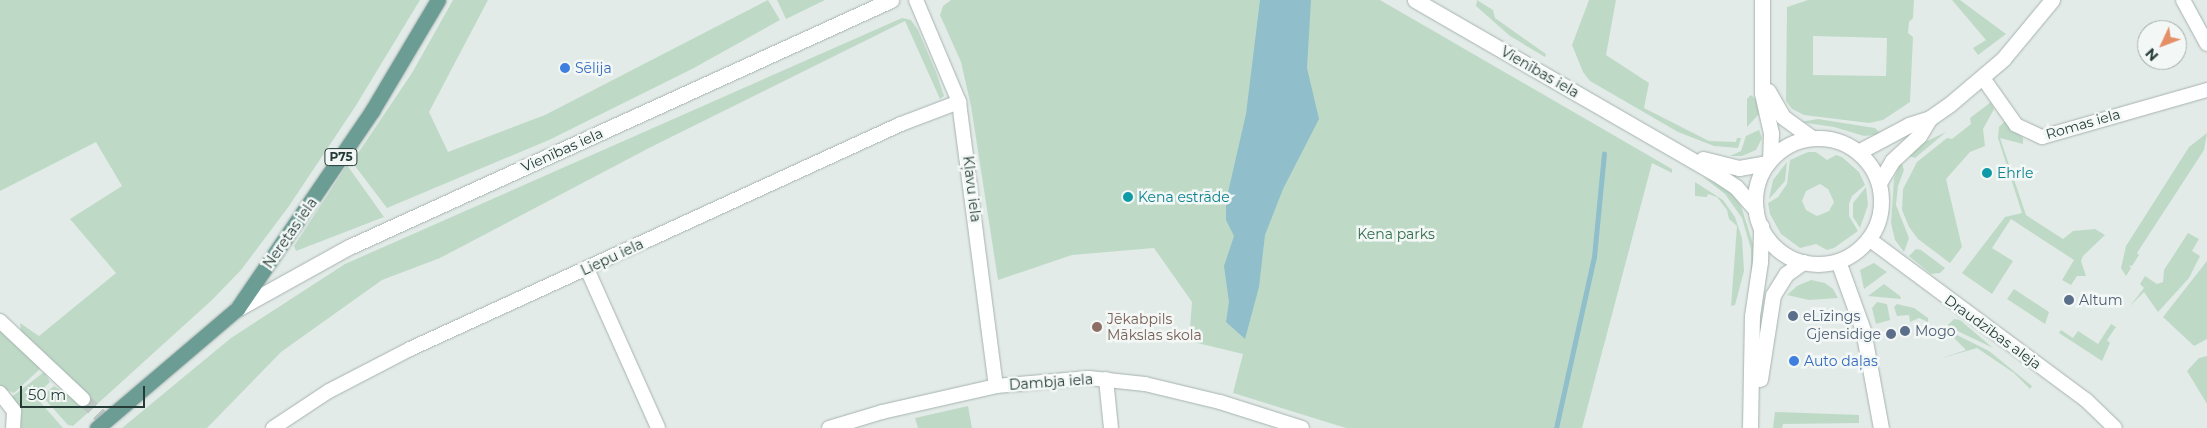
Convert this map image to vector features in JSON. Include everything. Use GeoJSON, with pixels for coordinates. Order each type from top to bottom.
{"type":"FeatureCollection","features":[{"type":"Feature","properties":{"kind":"main road","name":"Neretas iela"},"geometry":{"type":"LineString","coordinates":[[97,428],[237,309],[372,111],[438,0]]}},
{"type":"Feature","properties":{"kind":"main road","name":"Vienības iela"},"geometry":{"type":"LineString","coordinates":[[237,309],[349,247],[891,0]]}},
{"type":"Feature","properties":{"kind":"main road","name":"Vienības iela"},"geometry":{"type":"LineString","coordinates":[[1415,0],[1664,144]]}},
{"type":"Feature","properties":{"kind":"main road"},"geometry":{"type":"LineString","coordinates":[[1762,0],[1763,100],[1771,133],[1769,162]]}},
{"type":"Feature","properties":{"kind":"main road"},"geometry":{"type":"LineString","coordinates":[[1858,152],[1909,125],[1930,118],[1983,78],[2018,42],[2052,0]]}},
{"type":"Feature","properties":{"kind":"main road"},"geometry":{"type":"LineString","coordinates":[[1763,72],[1781,114],[1812,138]]}},
{"type":"Feature","properties":{"kind":"main road"},"geometry":{"type":"LineString","coordinates":[[1879,183],[1892,161],[1919,136],[1930,118]]}},
{"type":"Feature","properties":{"kind":"main road"},"geometry":{"type":"LineString","coordinates":[[1750,428],[1753,397],[1752,316],[1760,262],[1761,226],[1756,210],[1757,185],[1769,162],[1789,145],[1812,138],[1836,140],[1858,152],[1871,166],[1879,183],[1881,203],[1878,222],[1869,238],[1850,256],[1838,261],[1803,262],[1778,249],[1761,226]]}},
{"type":"Feature","properties":{"kind":"main road"},"geometry":{"type":"LineString","coordinates":[[1664,144],[1726,167],[1769,162]]}},
{"type":"Feature","properties":{"kind":"main road"},"geometry":{"type":"LineString","coordinates":[[1664,144],[1731,183],[1756,210]]}},
{"type":"Feature","properties":{"kind":"main road"},"geometry":{"type":"LineString","coordinates":[[1838,261],[1863,330],[1880,428]]}},
{"type":"Feature","properties":{"kind":"main road"},"geometry":{"type":"LineString","coordinates":[[1753,397],[1761,377],[1773,295],[1786,274],[1803,262]]}},
{"type":"Feature","properties":{"kind":"street","name":"Kļavu iela"},"geometry":{"type":"LineString","coordinates":[[916,0],[959,102],[996,386]]}},
{"type":"Feature","properties":{"kind":"street"},"geometry":{"type":"LineString","coordinates":[[2183,0],[2207,44]]}},
{"type":"Feature","properties":{"kind":"street","name":"Romas iela"},"geometry":{"type":"LineString","coordinates":[[1983,78],[2016,125],[2042,137],[2207,90]]}},
{"type":"Feature","properties":{"kind":"street","name":"Liepu iela"},"geometry":{"type":"LineString","coordinates":[[273,428],[329,391],[410,349],[900,124],[959,102]]}},
{"type":"Feature","properties":{"kind":"street","name":"Draudzības aleja"},"geometry":{"type":"LineString","coordinates":[[1869,238],[2086,400],[2115,428]]}},
{"type":"Feature","properties":{"kind":"street"},"geometry":{"type":"LineString","coordinates":[[587,269],[658,428]]}},
{"type":"Feature","properties":{"kind":"street"},"geometry":{"type":"LineString","coordinates":[[0,321],[83,399]]}},
{"type":"Feature","properties":{"kind":"street","name":"Dambja iela"},"geometry":{"type":"LineString","coordinates":[[829,428],[882,412],[996,386],[1070,378],[1106,379],[1145,384],[1220,402],[1302,428]]}},
{"type":"Feature","properties":{"kind":"street"},"geometry":{"type":"LineString","coordinates":[[1106,379],[1111,428]]}},
{"type":"Feature","properties":{"kind":"street"},"geometry":{"type":"LineString","coordinates":[[0,393],[14,411],[13,428]]}},
{"type":"Feature","properties":{"kind":"green space"},"geometry":{"type":"Polygon","coordinates":[[[0,0],[420,0],[355,107],[289,206],[241,270],[212,300],[73,426],[68,425],[42,396],[54,386],[77,401],[84,391],[21,331],[20,323],[39,336],[116,273],[70,219],[122,186],[96,142],[0,191],[0,0]]]}},
{"type":"Feature","properties":{"kind":"green space"},"geometry":{"type":"Polygon","coordinates":[[[453,0],[488,0],[429,112],[448,152],[545,115],[768,0],[780,20],[692,69],[549,140],[387,208],[352,162],[412,73],[453,0]]]}},
{"type":"Feature","properties":{"kind":"green space"},"geometry":{"type":"Polygon","coordinates":[[[777,0],[825,0],[786,19],[777,0]]]}},
{"type":"Feature","properties":{"kind":"green space","name":"Kena parks"},"geometry":{"type":"Polygon","coordinates":[[[951,0],[1380,0],[1672,169],[1672,173],[1652,163],[1582,428],[1346,428],[1233,393],[1243,354],[1189,341],[1192,302],[1154,248],[1072,255],[998,280],[971,106],[961,62],[940,15],[943,6],[951,0]]]}},
{"type":"Feature","properties":{"kind":"green space"},"geometry":{"type":"Polygon","coordinates":[[[1477,0],[1493,10],[1495,18],[1546,54],[1545,57],[1510,36],[1476,6],[1477,0]]]}},
{"type":"Feature","properties":{"kind":"green space"},"geometry":{"type":"Polygon","coordinates":[[[1589,0],[1616,0],[1606,55],[1649,83],[1644,108],[1709,141],[1736,142],[1737,138],[1741,138],[1738,148],[1714,146],[1678,132],[1590,81],[1583,72],[1572,45],[1589,0]]]}},
{"type":"Feature","properties":{"kind":"green space"},"geometry":{"type":"Polygon","coordinates":[[[1808,0],[1914,0],[1913,18],[1909,22],[1908,33],[1913,37],[1910,102],[1883,120],[1869,123],[1804,115],[1792,109],[1786,101],[1787,7],[1808,0]],[[1813,36],[1813,75],[1886,76],[1887,38],[1813,36]]]}},
{"type":"Feature","properties":{"kind":"green space"},"geometry":{"type":"Polygon","coordinates":[[[1952,0],[1960,0],[2006,34],[1978,55],[1973,48],[1986,40],[1952,0]]]}},
{"type":"Feature","properties":{"kind":"green space"},"geometry":{"type":"Polygon","coordinates":[[[902,18],[911,20],[918,30],[944,96],[940,99],[905,21],[651,147],[440,258],[382,280],[281,352],[207,428],[122,428],[231,338],[345,264],[902,18]]]}},
{"type":"Feature","properties":{"kind":"green space"},"geometry":{"type":"Polygon","coordinates":[[[1751,95],[1756,100],[1759,114],[1747,127],[1747,99],[1751,95]]]}},
{"type":"Feature","properties":{"kind":"green space"},"geometry":{"type":"Polygon","coordinates":[[[1991,102],[1994,109],[1983,129],[1985,146],[1970,152],[1946,179],[1962,247],[1950,263],[1918,239],[1909,227],[1902,210],[1903,189],[1917,162],[1947,138],[1952,139],[1971,124],[1970,118],[1991,102]]]}},
{"type":"Feature","properties":{"kind":"green space"},"geometry":{"type":"Polygon","coordinates":[[[1818,119],[1875,128],[1881,134],[1864,136],[1834,127],[1800,122],[1818,119]]]}},
{"type":"Feature","properties":{"kind":"green space"},"geometry":{"type":"Polygon","coordinates":[[[2005,121],[2023,138],[2023,144],[2000,138],[2026,215],[2063,239],[2073,231],[2095,229],[2105,235],[2083,256],[2081,261],[2086,276],[2077,276],[2071,285],[2062,280],[2074,260],[2011,219],[1992,248],[2013,261],[1992,294],[1962,273],[2005,217],[2022,213],[1998,138],[1999,127],[2005,121]]]}},
{"type":"Feature","properties":{"kind":"green space"},"geometry":{"type":"Polygon","coordinates":[[[1759,130],[1762,138],[1756,150],[1742,156],[1730,156],[1741,151],[1746,136],[1759,130]]]}},
{"type":"Feature","properties":{"kind":"green space"},"geometry":{"type":"Polygon","coordinates":[[[1946,132],[1915,158],[1906,155],[1923,143],[1946,132]]]}},
{"type":"Feature","properties":{"kind":"green space"},"geometry":{"type":"Polygon","coordinates":[[[2207,133],[2204,150],[2137,253],[2139,255],[2132,266],[2129,265],[2131,268],[2126,276],[2121,268],[2126,246],[2189,147],[2207,133]]]}},
{"type":"Feature","properties":{"kind":"green space"},"geometry":{"type":"Polygon","coordinates":[[[1808,152],[1816,152],[1827,160],[1836,155],[1842,157],[1859,172],[1865,185],[1852,196],[1849,204],[1849,216],[1858,231],[1834,248],[1827,250],[1816,244],[1800,248],[1781,234],[1770,214],[1768,203],[1778,197],[1787,184],[1790,160],[1808,152]],[[1820,184],[1806,191],[1802,201],[1806,210],[1817,216],[1829,211],[1834,202],[1828,189],[1820,184]]]}},
{"type":"Feature","properties":{"kind":"green space"},"geometry":{"type":"Polygon","coordinates":[[[1901,161],[1904,170],[1898,186],[1896,205],[1909,238],[1904,252],[1895,240],[1891,223],[1894,179],[1901,161]]]}},
{"type":"Feature","properties":{"kind":"green space"},"geometry":{"type":"Polygon","coordinates":[[[1787,162],[1785,181],[1769,199],[1773,180],[1787,162]]]}},
{"type":"Feature","properties":{"kind":"green space"},"geometry":{"type":"Polygon","coordinates":[[[347,165],[384,217],[296,251],[294,246],[347,165]]]}},
{"type":"Feature","properties":{"kind":"green space"},"geometry":{"type":"Polygon","coordinates":[[[1703,177],[1729,190],[1741,206],[1754,247],[1751,283],[1751,249],[1742,218],[1725,194],[1703,177]]]}},
{"type":"Feature","properties":{"kind":"green space"},"geometry":{"type":"Polygon","coordinates":[[[1695,182],[1723,200],[1735,217],[1742,238],[1744,271],[1735,305],[1731,306],[1737,226],[1729,219],[1727,210],[1717,197],[1708,194],[1707,197],[1695,196],[1695,182]]]}},
{"type":"Feature","properties":{"kind":"green space"},"geometry":{"type":"Polygon","coordinates":[[[1866,187],[1868,205],[1860,228],[1853,217],[1853,203],[1866,187]]]}},
{"type":"Feature","properties":{"kind":"green space"},"geometry":{"type":"Polygon","coordinates":[[[2188,233],[2199,239],[2192,251],[2200,256],[2189,278],[2158,312],[2144,292],[2130,306],[2144,288],[2140,284],[2145,276],[2157,284],[2163,282],[2164,270],[2188,233]]]}},
{"type":"Feature","properties":{"kind":"green space"},"geometry":{"type":"Polygon","coordinates":[[[1916,249],[1921,250],[1945,268],[1940,273],[1931,274],[1909,256],[1916,249]]]}},
{"type":"Feature","properties":{"kind":"green space"},"geometry":{"type":"Polygon","coordinates":[[[2207,261],[2207,339],[2194,346],[2163,317],[2207,261]]]}},
{"type":"Feature","properties":{"kind":"green space"},"geometry":{"type":"Polygon","coordinates":[[[1874,263],[1887,272],[1864,289],[1860,270],[1874,263]]]}},
{"type":"Feature","properties":{"kind":"green space"},"geometry":{"type":"Polygon","coordinates":[[[1811,280],[1825,283],[1833,289],[1838,298],[1809,300],[1787,295],[1797,286],[1811,280]]]}},
{"type":"Feature","properties":{"kind":"green space"},"geometry":{"type":"Polygon","coordinates":[[[1884,284],[1900,296],[1901,299],[1868,296],[1884,284]]]}},
{"type":"Feature","properties":{"kind":"green space"},"geometry":{"type":"Polygon","coordinates":[[[2014,289],[2049,312],[2045,324],[2007,299],[2014,289]]]}},
{"type":"Feature","properties":{"kind":"green space"},"geometry":{"type":"Polygon","coordinates":[[[1877,302],[1887,304],[1890,320],[1876,324],[1872,308],[1877,302]]]}},
{"type":"Feature","properties":{"kind":"green space"},"geometry":{"type":"Polygon","coordinates":[[[1897,304],[1914,308],[1928,318],[1928,322],[1919,318],[1910,322],[1909,315],[1897,316],[1894,307],[1897,304]]]}},
{"type":"Feature","properties":{"kind":"green space"},"geometry":{"type":"Polygon","coordinates":[[[1954,319],[1960,320],[1993,348],[1947,326],[1954,319]]]}},
{"type":"Feature","properties":{"kind":"green space"},"geometry":{"type":"Polygon","coordinates":[[[2111,324],[2116,327],[2107,340],[2110,343],[2102,361],[2059,333],[2061,330],[2073,338],[2078,331],[2098,344],[2111,324]]]}},
{"type":"Feature","properties":{"kind":"green space"},"geometry":{"type":"Polygon","coordinates":[[[1945,329],[1989,351],[2032,386],[2030,389],[2014,373],[1977,348],[1939,359],[1966,350],[1945,329]]]}},
{"type":"Feature","properties":{"kind":"green space"},"geometry":{"type":"Polygon","coordinates":[[[0,331],[41,368],[14,393],[0,387],[0,331]]]}},
{"type":"Feature","properties":{"kind":"green space"},"geometry":{"type":"Polygon","coordinates":[[[2207,356],[2207,404],[2187,371],[2199,358],[2207,356]]]}},
{"type":"Feature","properties":{"kind":"green space"},"geometry":{"type":"Polygon","coordinates":[[[44,372],[50,382],[35,396],[63,428],[15,428],[9,399],[44,372]]]}},
{"type":"Feature","properties":{"kind":"green space"},"geometry":{"type":"Polygon","coordinates":[[[968,406],[972,428],[918,428],[915,418],[968,406]]]}},
{"type":"Feature","properties":{"kind":"green space"},"geometry":{"type":"Polygon","coordinates":[[[1775,412],[1859,415],[1859,423],[1783,424],[1782,428],[1773,428],[1775,412]]]}},
{"type":"Feature","properties":{"kind":"water"},"geometry":{"type":"Polygon","coordinates":[[[1260,0],[1311,0],[1307,68],[1319,119],[1283,189],[1265,235],[1259,287],[1245,339],[1226,322],[1229,302],[1224,266],[1234,236],[1226,220],[1226,201],[1246,114],[1260,0]]]}},
{"type":"Feature","properties":{"kind":"waterway"},"geometry":{"type":"LineString","coordinates":[[1556,428],[1594,257],[1604,153]]}},
{"type":"Feature","properties":{"kind":"tunnel"},"geometry":{"type":"LineString","coordinates":[[83,399],[113,428]]}},
{"type":"Feature","properties":{"kind":"place","name":"Sēlija"},"geometry":{"type":"Point","coordinates":[565,68]}},
{"type":"Feature","properties":{"kind":"place","name":"Ehrle"},"geometry":{"type":"Point","coordinates":[1987,173]}},
{"type":"Feature","properties":{"kind":"place","name":"Kena estrāde"},"geometry":{"type":"Point","coordinates":[1128,197]}},
{"type":"Feature","properties":{"kind":"place","name":"Altum"},"geometry":{"type":"Point","coordinates":[2069,300]}},
{"type":"Feature","properties":{"kind":"place","name":"eLīzings"},"geometry":{"type":"Point","coordinates":[1793,316]}},
{"type":"Feature","properties":{"kind":"place","name":"Jēkabpils Mākslas skola"},"geometry":{"type":"Point","coordinates":[1097,327]}},
{"type":"Feature","properties":{"kind":"place","name":"Mogo"},"geometry":{"type":"Point","coordinates":[1905,331]}},
{"type":"Feature","properties":{"kind":"place","name":"Gjensidige"},"geometry":{"type":"Point","coordinates":[1891,334]}},
{"type":"Feature","properties":{"kind":"place","name":"Auto daļas"},"geometry":{"type":"Point","coordinates":[1794,361]}}]}
